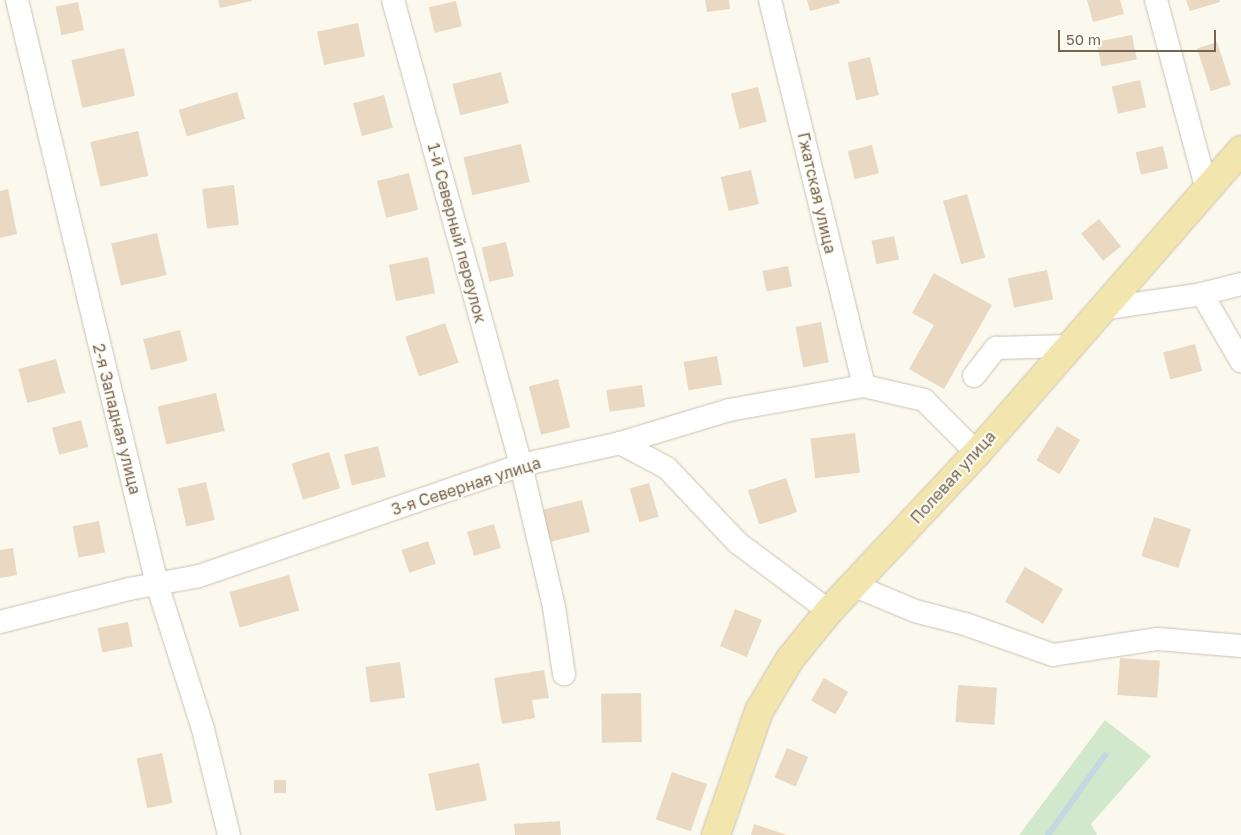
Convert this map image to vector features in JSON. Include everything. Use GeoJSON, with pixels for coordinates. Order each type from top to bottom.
{"type":"FeatureCollection","features":[{"type":"Feature","properties":{"kind":"main road","name":"Полевая улица"},"geometry":{"type":"LineString","coordinates":[[716,835],[759,711],[790,659],[853,585],[976,453],[1241,150]]}},
{"type":"Feature","properties":{"kind":"street","name":"2-я Западная улица"},"geometry":{"type":"LineString","coordinates":[[17,0],[157,584],[203,729],[229,835]]}},
{"type":"Feature","properties":{"kind":"street","name":"1-й Северный переулок"},"geometry":{"type":"LineString","coordinates":[[393,0],[521,465],[554,607],[564,674]]}},
{"type":"Feature","properties":{"kind":"street","name":"Гжатская улица"},"geometry":{"type":"LineString","coordinates":[[770,0],[864,386]]}},
{"type":"Feature","properties":{"kind":"street"},"geometry":{"type":"LineString","coordinates":[[1156,0],[1207,190]]}},
{"type":"Feature","properties":{"kind":"street"},"geometry":{"type":"LineString","coordinates":[[1101,309],[1202,294],[1241,284]]}},
{"type":"Feature","properties":{"kind":"street"},"geometry":{"type":"LineString","coordinates":[[1202,294],[1241,361]]}},
{"type":"Feature","properties":{"kind":"street"},"geometry":{"type":"LineString","coordinates":[[974,376],[996,348],[1069,346]]}},
{"type":"Feature","properties":{"kind":"street","name":"3-я Северная улица"},"geometry":{"type":"LineString","coordinates":[[0,622],[157,584],[199,576],[521,465],[620,443],[729,410],[864,386],[924,400],[976,453]]}},
{"type":"Feature","properties":{"kind":"street"},"geometry":{"type":"LineString","coordinates":[[620,443],[667,468],[738,543],[829,612]]}},
{"type":"Feature","properties":{"kind":"street"},"geometry":{"type":"LineString","coordinates":[[853,585],[915,611],[965,624],[1053,655],[1158,639],[1241,646]]}},
{"type":"Feature","properties":{"kind":"green space"},"geometry":{"type":"Polygon","coordinates":[[[1105,720],[1151,756],[1091,824],[1097,835],[1019,835],[1105,720]]]}},
{"type":"Feature","properties":{"kind":"building"},"geometry":{"type":"Polygon","coordinates":[[[218,0],[252,0],[252,1],[220,8],[218,0]]]}},
{"type":"Feature","properties":{"kind":"building"},"geometry":{"type":"Polygon","coordinates":[[[705,0],[729,0],[730,9],[707,12],[705,0]]]}},
{"type":"Feature","properties":{"kind":"building"},"geometry":{"type":"Polygon","coordinates":[[[807,0],[839,0],[840,3],[810,11],[807,0]]]}},
{"type":"Feature","properties":{"kind":"building"},"geometry":{"type":"Polygon","coordinates":[[[1087,0],[1120,0],[1124,14],[1093,22],[1087,0]]]}},
{"type":"Feature","properties":{"kind":"building"},"geometry":{"type":"Polygon","coordinates":[[[1186,0],[1220,0],[1220,2],[1190,11],[1186,0]]]}},
{"type":"Feature","properties":{"kind":"building"},"geometry":{"type":"Polygon","coordinates":[[[456,1],[462,26],[435,33],[429,7],[456,1]]]}},
{"type":"Feature","properties":{"kind":"building"},"geometry":{"type":"Polygon","coordinates":[[[78,2],[84,30],[62,35],[56,7],[78,2]]]}},
{"type":"Feature","properties":{"kind":"building"},"geometry":{"type":"Polygon","coordinates":[[[358,23],[365,56],[324,65],[317,32],[358,23]]]}},
{"type":"Feature","properties":{"kind":"building"},"geometry":{"type":"Polygon","coordinates":[[[1132,35],[1137,60],[1101,66],[1097,42],[1132,35]]]}},
{"type":"Feature","properties":{"kind":"building"},"geometry":{"type":"Polygon","coordinates":[[[1217,42],[1231,85],[1211,91],[1197,48],[1217,42]]]}},
{"type":"Feature","properties":{"kind":"building"},"geometry":{"type":"Polygon","coordinates":[[[124,48],[135,96],[82,108],[71,60],[124,48]]]}},
{"type":"Feature","properties":{"kind":"building"},"geometry":{"type":"Polygon","coordinates":[[[870,57],[879,95],[856,100],[848,62],[870,57]]]}},
{"type":"Feature","properties":{"kind":"building"},"geometry":{"type":"Polygon","coordinates":[[[501,72],[509,103],[460,115],[452,84],[501,72]]]}},
{"type":"Feature","properties":{"kind":"building"},"geometry":{"type":"Polygon","coordinates":[[[1140,80],[1146,107],[1118,114],[1112,87],[1140,80]]]}},
{"type":"Feature","properties":{"kind":"building"},"geometry":{"type":"Polygon","coordinates":[[[758,87],[767,122],[740,129],[731,94],[758,87]]]}},
{"type":"Feature","properties":{"kind":"building"},"geometry":{"type":"Polygon","coordinates":[[[237,92],[245,119],[187,137],[179,110],[237,92]]]}},
{"type":"Feature","properties":{"kind":"building"},"geometry":{"type":"Polygon","coordinates":[[[384,95],[393,128],[362,136],[353,103],[384,95]]]}},
{"type":"Feature","properties":{"kind":"building"},"geometry":{"type":"Polygon","coordinates":[[[138,131],[148,176],[101,187],[90,142],[138,131]]]}},
{"type":"Feature","properties":{"kind":"building"},"geometry":{"type":"Polygon","coordinates":[[[521,144],[530,182],[472,195],[464,157],[521,144]]]}},
{"type":"Feature","properties":{"kind":"building"},"geometry":{"type":"Polygon","coordinates":[[[872,145],[879,173],[855,179],[848,151],[872,145]]]}},
{"type":"Feature","properties":{"kind":"building"},"geometry":{"type":"Polygon","coordinates":[[[1163,146],[1168,168],[1141,175],[1136,152],[1163,146]]]}},
{"type":"Feature","properties":{"kind":"building"},"geometry":{"type":"Polygon","coordinates":[[[751,170],[759,204],[729,211],[721,177],[751,170]]]}},
{"type":"Feature","properties":{"kind":"building"},"geometry":{"type":"Polygon","coordinates":[[[409,173],[418,210],[386,218],[377,181],[409,173]]]}},
{"type":"Feature","properties":{"kind":"building"},"geometry":{"type":"Polygon","coordinates":[[[234,185],[239,225],[207,229],[202,189],[234,185]]]}},
{"type":"Feature","properties":{"kind":"building"},"geometry":{"type":"Polygon","coordinates":[[[8,189],[17,234],[0,238],[0,191],[8,189]]]}},
{"type":"Feature","properties":{"kind":"building"},"geometry":{"type":"Polygon","coordinates":[[[967,194],[985,257],[961,264],[943,201],[967,194]]]}},
{"type":"Feature","properties":{"kind":"building"},"geometry":{"type":"Polygon","coordinates":[[[1099,219],[1121,246],[1103,261],[1081,233],[1099,219]]]}},
{"type":"Feature","properties":{"kind":"building"},"geometry":{"type":"Polygon","coordinates":[[[157,233],[167,275],[121,285],[111,244],[157,233]]]}},
{"type":"Feature","properties":{"kind":"building"},"geometry":{"type":"Polygon","coordinates":[[[894,236],[899,259],[876,264],[872,241],[894,236]]]}},
{"type":"Feature","properties":{"kind":"building"},"geometry":{"type":"Polygon","coordinates":[[[506,242],[514,276],[490,282],[482,248],[506,242]]]}},
{"type":"Feature","properties":{"kind":"building"},"geometry":{"type":"Polygon","coordinates":[[[428,257],[435,293],[396,301],[389,265],[428,257]]]}},
{"type":"Feature","properties":{"kind":"building"},"geometry":{"type":"Polygon","coordinates":[[[788,266],[792,287],[766,292],[762,271],[788,266]]]}},
{"type":"Feature","properties":{"kind":"building"},"geometry":{"type":"Polygon","coordinates":[[[1047,270],[1053,299],[1014,308],[1008,278],[1047,270]]]}},
{"type":"Feature","properties":{"kind":"building"},"geometry":{"type":"Polygon","coordinates":[[[934,273],[992,305],[944,389],[909,369],[934,325],[912,313],[934,273]]]}},
{"type":"Feature","properties":{"kind":"building"},"geometry":{"type":"Polygon","coordinates":[[[821,322],[829,362],[803,367],[795,327],[821,322]]]}},
{"type":"Feature","properties":{"kind":"building"},"geometry":{"type":"Polygon","coordinates":[[[445,323],[459,363],[419,376],[405,337],[445,323]]]}},
{"type":"Feature","properties":{"kind":"building"},"geometry":{"type":"Polygon","coordinates":[[[180,330],[188,361],[151,370],[143,339],[180,330]]]}},
{"type":"Feature","properties":{"kind":"building"},"geometry":{"type":"Polygon","coordinates":[[[1195,344],[1202,371],[1170,380],[1163,353],[1195,344]]]}},
{"type":"Feature","properties":{"kind":"building"},"geometry":{"type":"Polygon","coordinates":[[[717,356],[722,385],[689,390],[684,362],[717,356]]]}},
{"type":"Feature","properties":{"kind":"building"},"geometry":{"type":"Polygon","coordinates":[[[56,359],[65,393],[27,403],[18,369],[56,359]]]}},
{"type":"Feature","properties":{"kind":"building"},"geometry":{"type":"Polygon","coordinates":[[[558,379],[570,428],[541,435],[529,386],[558,379]]]}},
{"type":"Feature","properties":{"kind":"building"},"geometry":{"type":"Polygon","coordinates":[[[642,385],[645,407],[609,412],[606,390],[642,385]]]}},
{"type":"Feature","properties":{"kind":"building"},"geometry":{"type":"Polygon","coordinates":[[[216,393],[225,431],[166,444],[158,406],[216,393]]]}},
{"type":"Feature","properties":{"kind":"building"},"geometry":{"type":"Polygon","coordinates":[[[81,420],[88,447],[59,455],[52,428],[81,420]]]}},
{"type":"Feature","properties":{"kind":"building"},"geometry":{"type":"Polygon","coordinates":[[[1057,426],[1080,440],[1060,474],[1036,460],[1057,426]]]}},
{"type":"Feature","properties":{"kind":"building"},"geometry":{"type":"Polygon","coordinates":[[[855,433],[860,473],[815,478],[810,438],[855,433]]]}},
{"type":"Feature","properties":{"kind":"building"},"geometry":{"type":"Polygon","coordinates":[[[378,446],[386,477],[352,486],[344,454],[378,446]]]}},
{"type":"Feature","properties":{"kind":"building"},"geometry":{"type":"Polygon","coordinates":[[[329,452],[340,488],[303,500],[292,463],[329,452]]]}},
{"type":"Feature","properties":{"kind":"building"},"geometry":{"type":"Polygon","coordinates":[[[786,478],[797,512],[759,525],[748,490],[786,478]]]}},
{"type":"Feature","properties":{"kind":"building"},"geometry":{"type":"Polygon","coordinates":[[[206,482],[215,520],[187,527],[178,489],[206,482]]]}},
{"type":"Feature","properties":{"kind":"building"},"geometry":{"type":"Polygon","coordinates":[[[649,483],[659,517],[639,522],[630,489],[649,483]]]}},
{"type":"Feature","properties":{"kind":"building"},"geometry":{"type":"Polygon","coordinates":[[[582,500],[590,532],[549,542],[541,510],[582,500]]]}},
{"type":"Feature","properties":{"kind":"building"},"geometry":{"type":"Polygon","coordinates":[[[1154,517],[1191,529],[1178,568],[1141,556],[1154,517]]]}},
{"type":"Feature","properties":{"kind":"building"},"geometry":{"type":"Polygon","coordinates":[[[99,521],[105,552],[79,558],[72,526],[99,521]]]}},
{"type":"Feature","properties":{"kind":"building"},"geometry":{"type":"Polygon","coordinates":[[[494,524],[501,548],[474,556],[467,532],[494,524]]]}},
{"type":"Feature","properties":{"kind":"building"},"geometry":{"type":"Polygon","coordinates":[[[428,541],[436,564],[409,573],[402,550],[428,541]]]}},
{"type":"Feature","properties":{"kind":"building"},"geometry":{"type":"Polygon","coordinates":[[[13,548],[17,575],[0,578],[0,550],[13,548]]]}},
{"type":"Feature","properties":{"kind":"building"},"geometry":{"type":"Polygon","coordinates":[[[1025,567],[1063,589],[1043,624],[1005,602],[1025,567]]]}},
{"type":"Feature","properties":{"kind":"building"},"geometry":{"type":"Polygon","coordinates":[[[289,575],[299,611],[240,628],[229,592],[289,575]]]}},
{"type":"Feature","properties":{"kind":"building"},"geometry":{"type":"Polygon","coordinates":[[[735,609],[762,620],[747,657],[720,646],[735,609]]]}},
{"type":"Feature","properties":{"kind":"building"},"geometry":{"type":"Polygon","coordinates":[[[128,622],[133,647],[102,652],[98,628],[128,622]]]}},
{"type":"Feature","properties":{"kind":"building"},"geometry":{"type":"Polygon","coordinates":[[[1120,658],[1160,661],[1157,698],[1117,695],[1120,658]]]}},
{"type":"Feature","properties":{"kind":"building"},"geometry":{"type":"Polygon","coordinates":[[[400,662],[405,698],[370,703],[365,667],[400,662]]]}},
{"type":"Feature","properties":{"kind":"building"},"geometry":{"type":"Polygon","coordinates":[[[544,670],[549,698],[532,700],[535,718],[502,724],[494,678],[544,670]]]}},
{"type":"Feature","properties":{"kind":"building"},"geometry":{"type":"Polygon","coordinates":[[[824,678],[848,692],[835,715],[811,701],[824,678]]]}},
{"type":"Feature","properties":{"kind":"building"},"geometry":{"type":"Polygon","coordinates":[[[958,685],[997,688],[994,725],[955,722],[958,685]]]}},
{"type":"Feature","properties":{"kind":"building"},"geometry":{"type":"Polygon","coordinates":[[[641,693],[642,742],[602,743],[601,694],[641,693]]]}},
{"type":"Feature","properties":{"kind":"building"},"geometry":{"type":"Polygon","coordinates":[[[787,748],[808,757],[796,786],[774,777],[787,748]]]}},
{"type":"Feature","properties":{"kind":"building"},"geometry":{"type":"Polygon","coordinates":[[[162,753],[173,803],[147,808],[137,758],[162,753]]]}},
{"type":"Feature","properties":{"kind":"building"},"geometry":{"type":"Polygon","coordinates":[[[479,763],[487,800],[436,811],[428,774],[479,763]]]}},
{"type":"Feature","properties":{"kind":"building"},"geometry":{"type":"Polygon","coordinates":[[[672,772],[707,784],[691,831],[656,819],[672,772]]]}},
{"type":"Feature","properties":{"kind":"building"},"geometry":{"type":"Polygon","coordinates":[[[274,780],[286,780],[286,793],[274,793],[274,780]]]}},
{"type":"Feature","properties":{"kind":"building"},"geometry":{"type":"Polygon","coordinates":[[[560,821],[561,835],[515,835],[514,824],[560,821]]]}},
{"type":"Feature","properties":{"kind":"building"},"geometry":{"type":"Polygon","coordinates":[[[754,824],[787,835],[751,835],[754,824]]]}},
{"type":"Feature","properties":{"kind":"waterway"},"geometry":{"type":"LineString","coordinates":[[1048,835],[1105,755]]}}]}
